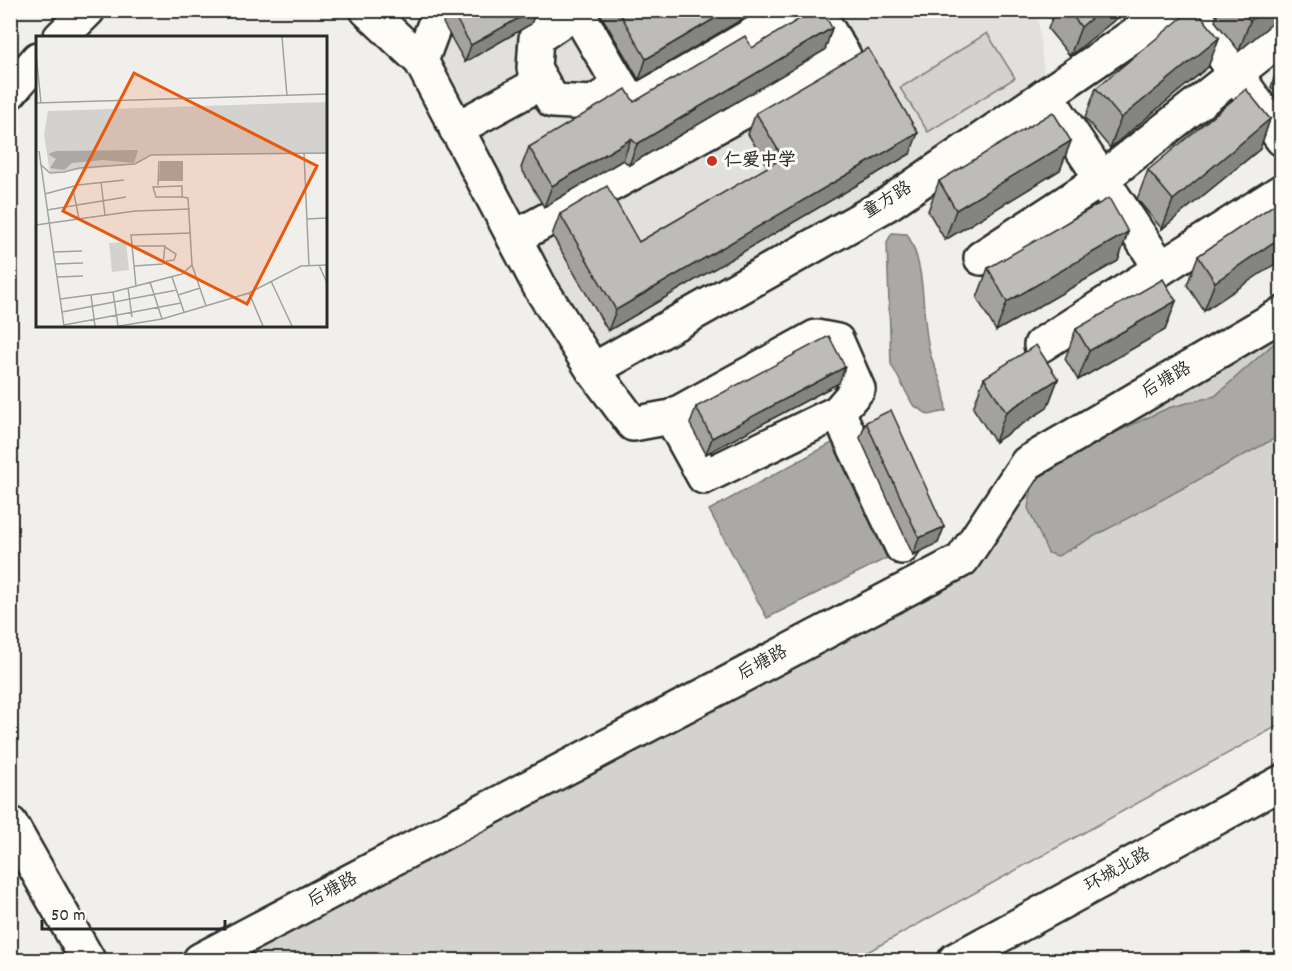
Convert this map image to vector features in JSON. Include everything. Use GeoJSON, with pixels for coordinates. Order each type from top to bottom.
{"type":"FeatureCollection","features":[{"type":"Feature","properties":{"kind":"street"},"geometry":{"type":"LineString","coordinates":[[62,36],[88,10]]}},
{"type":"Feature","properties":{"kind":"street"},"geometry":{"type":"LineString","coordinates":[[367,10],[421,61],[540,286],[593,370],[633,424],[671,417],[816,337],[837,341],[858,389],[838,411],[704,477],[671,417]]}},
{"type":"Feature","properties":{"kind":"street"},"geometry":{"type":"LineString","coordinates":[[421,61],[440,10]]}},
{"type":"Feature","properties":{"kind":"street"},"geometry":{"type":"LineString","coordinates":[[621,87],[591,103],[553,101],[534,68],[536,38],[576,11],[621,87],[625,94],[640,100],[796,10]]}},
{"type":"Feature","properties":{"kind":"street"},"geometry":{"type":"LineString","coordinates":[[514,238],[844,56],[816,10]]}},
{"type":"Feature","properties":{"kind":"street","name":"童方路"},"geometry":{"type":"LineString","coordinates":[[593,370],[889,203],[1170,10]]}},
{"type":"Feature","properties":{"kind":"street"},"geometry":{"type":"LineString","coordinates":[[1191,10],[1281,139]]}},
{"type":"Feature","properties":{"kind":"street"},"geometry":{"type":"LineString","coordinates":[[981,258],[1102,179],[1281,37]]}},
{"type":"Feature","properties":{"kind":"street"},"geometry":{"type":"LineString","coordinates":[[456,129],[542,82]]}},
{"type":"Feature","properties":{"kind":"street"},"geometry":{"type":"LineString","coordinates":[[1046,95],[1161,268]]}},
{"type":"Feature","properties":{"kind":"street"},"geometry":{"type":"LineString","coordinates":[[1041,345],[1281,191]]}},
{"type":"Feature","properties":{"kind":"street","name":"后塘路"},"geometry":{"type":"LineString","coordinates":[[200,960],[962,560],[1027,463],[1281,314]]}},
{"type":"Feature","properties":{"kind":"street"},"geometry":{"type":"LineString","coordinates":[[838,411],[902,547]]}},
{"type":"Feature","properties":{"kind":"street","name":"环城北路"},"geometry":{"type":"LineString","coordinates":[[955,960],[1281,782]]}},
{"type":"Feature","properties":{"kind":"street"},"geometry":{"type":"LineString","coordinates":[[10,823],[88,960]]}},
{"type":"Feature","properties":{"kind":"shaded area","name":"仁爱中学"},"geometry":{"type":"Polygon","coordinates":[[[440,11],[1033,11],[1038,17],[1046,95],[593,370],[421,61],[440,11]]]}},
{"type":"Feature","properties":{"kind":"shaded area"},"geometry":{"type":"Polygon","coordinates":[[[987,33],[1015,78],[928,132],[900,88],[987,33]]]}},
{"type":"Feature","properties":{"kind":"shaded area"},"geometry":{"type":"Polygon","coordinates":[[[892,233],[907,234],[914,248],[921,277],[927,338],[942,387],[946,411],[929,415],[913,405],[891,364],[887,242],[892,233]]]}},
{"type":"Feature","properties":{"kind":"shaded area"},"geometry":{"type":"Polygon","coordinates":[[[1281,314],[1281,724],[853,960],[194,960],[962,560],[1027,463],[1281,314]]]}},
{"type":"Feature","properties":{"kind":"shaded area"},"geometry":{"type":"Polygon","coordinates":[[[1281,337],[1281,435],[1058,556],[1048,553],[1028,508],[1035,470],[1168,408],[1215,396],[1281,337]]]}},
{"type":"Feature","properties":{"kind":"shaded area"},"geometry":{"type":"Polygon","coordinates":[[[841,438],[895,554],[767,618],[709,510],[841,438]]]}},
{"type":"Feature","properties":{"kind":"building"},"geometry":{"type":"Polygon","coordinates":[[[451,10],[533,10],[471,45],[451,10]]]}},
{"type":"Feature","properties":{"kind":"building"},"geometry":{"type":"Polygon","coordinates":[[[618,10],[729,10],[646,59],[618,10]]]}},
{"type":"Feature","properties":{"kind":"building"},"geometry":{"type":"Polygon","coordinates":[[[814,10],[822,10],[832,28],[637,144],[631,139],[552,186],[529,147],[626,89],[634,102],[745,36],[752,48],[814,10]]]}},
{"type":"Feature","properties":{"kind":"building"},"geometry":{"type":"Polygon","coordinates":[[[1068,10],[1101,10],[1081,27],[1068,10]]]}},
{"type":"Feature","properties":{"kind":"building"},"geometry":{"type":"Polygon","coordinates":[[[1191,10],[1196,10],[1219,38],[1121,118],[1096,88],[1191,10]]]}},
{"type":"Feature","properties":{"kind":"building"},"geometry":{"type":"Polygon","coordinates":[[[1241,10],[1263,10],[1250,21],[1241,10]]]}},
{"type":"Feature","properties":{"kind":"building"},"geometry":{"type":"Polygon","coordinates":[[[868,48],[918,133],[616,310],[560,214],[607,186],[639,242],[783,158],[756,113],[868,48]]]}},
{"type":"Feature","properties":{"kind":"building"},"geometry":{"type":"Polygon","coordinates":[[[1246,89],[1270,119],[1173,200],[1148,170],[1246,89]]]}},
{"type":"Feature","properties":{"kind":"building"},"geometry":{"type":"Polygon","coordinates":[[[1053,112],[1071,141],[956,210],[939,181],[1053,112]]]}},
{"type":"Feature","properties":{"kind":"building"},"geometry":{"type":"Polygon","coordinates":[[[1109,198],[1128,232],[1007,302],[988,268],[1109,198]]]}},
{"type":"Feature","properties":{"kind":"building"},"geometry":{"type":"Polygon","coordinates":[[[1281,200],[1281,237],[1215,282],[1198,256],[1281,200]]]}},
{"type":"Feature","properties":{"kind":"building"},"geometry":{"type":"Polygon","coordinates":[[[1163,279],[1176,301],[1089,351],[1076,329],[1163,279]]]}},
{"type":"Feature","properties":{"kind":"building"},"geometry":{"type":"Polygon","coordinates":[[[829,336],[845,367],[712,438],[696,407],[829,336]]]}},
{"type":"Feature","properties":{"kind":"building"},"geometry":{"type":"Polygon","coordinates":[[[1036,345],[1058,379],[1006,412],[984,378],[1036,345]]]}},
{"type":"Feature","properties":{"kind":"building"},"geometry":{"type":"Polygon","coordinates":[[[891,410],[944,527],[919,538],[866,422],[891,410]]]}},
{"type":"Feature","properties":{"kind":"place","name":"仁爱中学"},"geometry":{"type":"Point","coordinates":[712,161]}}]}
